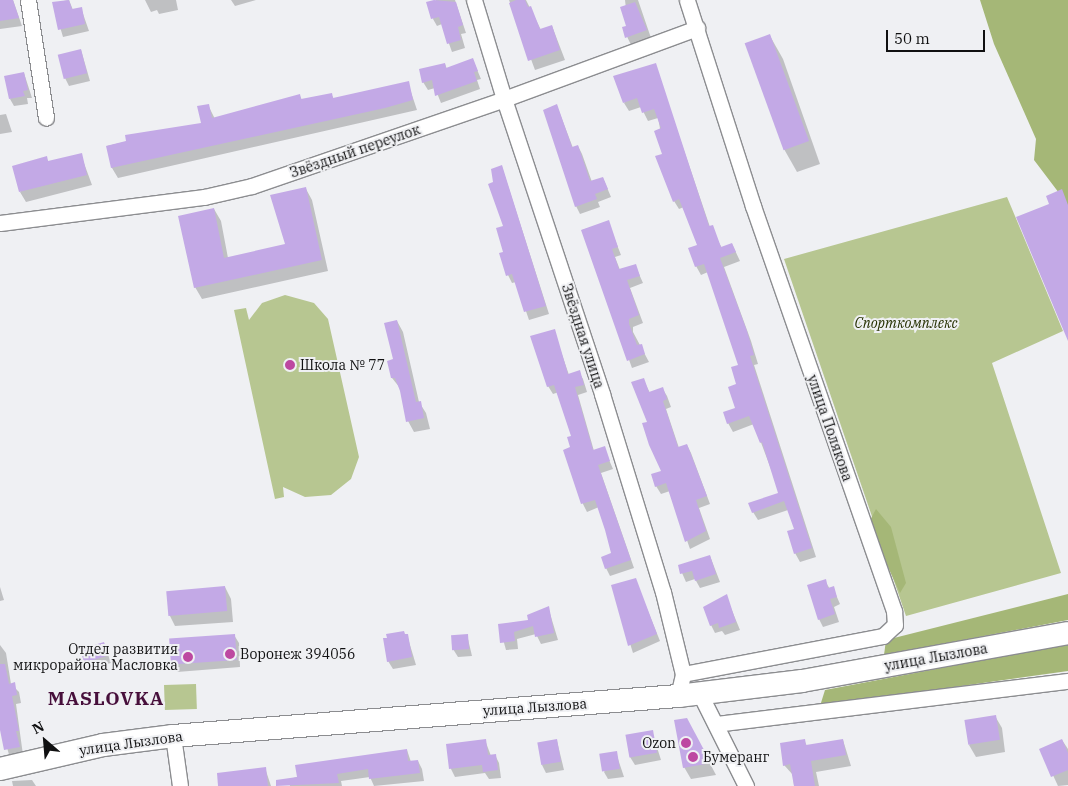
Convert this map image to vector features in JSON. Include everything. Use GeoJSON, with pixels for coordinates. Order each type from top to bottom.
{"type":"FeatureCollection","features":[{"type":"Feature","properties":{"kind":"main road","name":"улица Лызлова"},"geometry":{"type":"LineString","coordinates":[[0,769],[103,746],[173,736],[700,694],[802,681],[1068,633]]}},
{"type":"Feature","properties":{"kind":"street"},"geometry":{"type":"LineString","coordinates":[[28,0],[46,118]]}},
{"type":"Feature","properties":{"kind":"street","name":"Звёздная улица"},"geometry":{"type":"LineString","coordinates":[[474,0],[504,99],[602,394],[663,592],[683,674]]}},
{"type":"Feature","properties":{"kind":"street","name":"улица Полякова"},"geometry":{"type":"LineString","coordinates":[[683,674],[883,636],[895,626],[894,611],[753,206],[687,0]]}},
{"type":"Feature","properties":{"kind":"street","name":"Звёздный переулок"},"geometry":{"type":"LineString","coordinates":[[0,223],[204,197],[252,186],[504,99],[697,28]]}},
{"type":"Feature","properties":{"kind":"street"},"geometry":{"type":"LineString","coordinates":[[678,696],[683,674]]}},
{"type":"Feature","properties":{"kind":"street"},"geometry":{"type":"LineString","coordinates":[[716,724],[1068,682]]}},
{"type":"Feature","properties":{"kind":"street"},"geometry":{"type":"LineString","coordinates":[[700,694],[746,786]]}},
{"type":"Feature","properties":{"kind":"street"},"geometry":{"type":"LineString","coordinates":[[173,736],[180,786]]}},
{"type":"Feature","properties":{"kind":"green space"},"geometry":{"type":"Polygon","coordinates":[[[980,0],[1068,0],[1068,215],[1059,193],[1034,160],[1036,139],[994,44],[980,0]]]}},
{"type":"Feature","properties":{"kind":"green space","name":"Спорткомплекс"},"geometry":{"type":"Polygon","coordinates":[[[1007,197],[1063,331],[992,363],[1061,573],[906,616],[784,259],[1007,197]]]}},
{"type":"Feature","properties":{"kind":"green space"},"geometry":{"type":"Polygon","coordinates":[[[285,295],[314,303],[328,319],[359,457],[351,479],[331,495],[305,497],[283,487],[284,497],[275,499],[234,310],[246,308],[249,320],[262,303],[285,295]]]}},
{"type":"Feature","properties":{"kind":"green space"},"geometry":{"type":"Polygon","coordinates":[[[876,509],[891,527],[906,583],[900,593],[868,524],[876,509]]]}},
{"type":"Feature","properties":{"kind":"green space"},"geometry":{"type":"Polygon","coordinates":[[[1068,594],[1068,620],[884,655],[886,640],[1068,594]]]}},
{"type":"Feature","properties":{"kind":"green space"},"geometry":{"type":"Polygon","coordinates":[[[1068,644],[1068,671],[820,706],[825,690],[1068,644]]]}},
{"type":"Feature","properties":{"kind":"green space"},"geometry":{"type":"Polygon","coordinates":[[[196,684],[197,709],[165,710],[164,685],[196,684]]]}},
{"type":"Feature","properties":{"kind":"building"},"geometry":{"type":"Polygon","coordinates":[[[0,0],[13,0],[19,18],[0,21],[0,0]]]}},
{"type":"Feature","properties":{"kind":"building"},"geometry":{"type":"Polygon","coordinates":[[[69,0],[72,9],[82,7],[85,24],[58,30],[52,2],[69,0]]]}},
{"type":"Feature","properties":{"kind":"building"},"geometry":{"type":"Polygon","coordinates":[[[434,0],[456,2],[463,25],[458,27],[461,40],[447,44],[439,17],[431,19],[426,2],[434,0]]]}},
{"type":"Feature","properties":{"kind":"building"},"geometry":{"type":"Polygon","coordinates":[[[516,0],[525,0],[528,7],[531,6],[540,29],[552,25],[560,50],[528,61],[509,3],[516,0]]]}},
{"type":"Feature","properties":{"kind":"building"},"geometry":{"type":"Polygon","coordinates":[[[635,2],[647,30],[625,38],[622,27],[626,26],[620,7],[635,2]]]}},
{"type":"Feature","properties":{"kind":"building"},"geometry":{"type":"Polygon","coordinates":[[[770,34],[809,141],[784,150],[745,43],[770,34]]]}},
{"type":"Feature","properties":{"kind":"building"},"geometry":{"type":"Polygon","coordinates":[[[81,49],[87,73],[64,79],[58,55],[81,49]]]}},
{"type":"Feature","properties":{"kind":"building"},"geometry":{"type":"Polygon","coordinates":[[[473,58],[478,71],[474,72],[477,81],[435,96],[432,80],[422,83],[419,69],[445,63],[446,68],[473,58]]]}},
{"type":"Feature","properties":{"kind":"building"},"geometry":{"type":"Polygon","coordinates":[[[656,63],[709,226],[713,225],[721,247],[732,243],[736,252],[720,258],[747,331],[754,355],[750,356],[812,548],[794,554],[787,531],[794,529],[784,501],[752,513],[748,503],[778,493],[762,442],[760,443],[749,416],[727,424],[723,412],[735,408],[728,387],[736,384],[731,367],[738,365],[704,264],[695,267],[688,248],[697,245],[679,199],[673,202],[655,156],[662,154],[654,131],[661,128],[654,109],[642,113],[637,98],[623,103],[613,76],[656,63]]]}},
{"type":"Feature","properties":{"kind":"building"},"geometry":{"type":"Polygon","coordinates":[[[24,72],[28,90],[23,91],[25,96],[9,99],[4,76],[24,72]]]}},
{"type":"Feature","properties":{"kind":"building"},"geometry":{"type":"Polygon","coordinates":[[[409,81],[413,100],[385,108],[111,168],[106,146],[126,141],[125,135],[201,123],[197,106],[209,104],[212,118],[300,94],[301,99],[332,93],[333,98],[409,81]]]}},
{"type":"Feature","properties":{"kind":"building"},"geometry":{"type":"Polygon","coordinates":[[[557,104],[572,147],[578,145],[590,181],[603,177],[608,189],[595,194],[597,199],[575,207],[543,110],[557,104]]]}},
{"type":"Feature","properties":{"kind":"building"},"geometry":{"type":"Polygon","coordinates":[[[82,153],[87,175],[19,192],[12,166],[47,156],[48,161],[82,153]]]}},
{"type":"Feature","properties":{"kind":"building"},"geometry":{"type":"Polygon","coordinates":[[[502,165],[546,306],[524,312],[512,274],[506,276],[499,253],[503,252],[496,228],[503,226],[488,184],[493,182],[491,169],[502,165]]]}},
{"type":"Feature","properties":{"kind":"building"},"geometry":{"type":"Polygon","coordinates":[[[306,187],[322,260],[194,288],[178,216],[214,208],[224,258],[285,244],[270,195],[306,187]]]}},
{"type":"Feature","properties":{"kind":"building"},"geometry":{"type":"Polygon","coordinates":[[[1062,189],[1068,205],[1068,341],[1016,217],[1049,204],[1046,196],[1062,189]]]}},
{"type":"Feature","properties":{"kind":"building"},"geometry":{"type":"Polygon","coordinates":[[[609,220],[618,247],[612,249],[619,269],[636,264],[640,276],[627,280],[639,315],[629,319],[629,324],[637,345],[642,344],[645,354],[627,361],[581,230],[609,220]]]}},
{"type":"Feature","properties":{"kind":"building"},"geometry":{"type":"Polygon","coordinates":[[[397,320],[416,402],[421,401],[424,418],[406,422],[400,391],[395,378],[391,378],[387,361],[393,359],[384,323],[397,320]]]}},
{"type":"Feature","properties":{"kind":"building"},"geometry":{"type":"Polygon","coordinates":[[[555,329],[568,374],[580,370],[584,385],[575,387],[593,450],[605,446],[610,461],[598,465],[631,560],[605,569],[601,557],[611,553],[605,530],[595,500],[581,504],[563,450],[570,447],[567,437],[571,436],[554,385],[547,387],[530,336],[555,329]]]}},
{"type":"Feature","properties":{"kind":"building"},"geometry":{"type":"Polygon","coordinates":[[[644,378],[649,392],[663,387],[667,399],[663,401],[678,447],[687,444],[707,496],[696,500],[706,531],[685,542],[666,483],[655,487],[651,474],[661,471],[649,445],[642,423],[647,422],[631,382],[644,378]]]}},
{"type":"Feature","properties":{"kind":"building"},"geometry":{"type":"Polygon","coordinates":[[[710,555],[716,574],[695,581],[692,571],[680,574],[678,565],[710,555]]]}},
{"type":"Feature","properties":{"kind":"building"},"geometry":{"type":"Polygon","coordinates":[[[636,578],[657,634],[628,646],[611,585],[636,578]]]}},
{"type":"Feature","properties":{"kind":"building"},"geometry":{"type":"Polygon","coordinates":[[[826,579],[828,588],[834,586],[837,597],[830,599],[835,614],[818,620],[807,585],[826,579]]]}},
{"type":"Feature","properties":{"kind":"building"},"geometry":{"type":"Polygon","coordinates":[[[225,586],[227,611],[168,616],[166,591],[225,586]]]}},
{"type":"Feature","properties":{"kind":"building"},"geometry":{"type":"Polygon","coordinates":[[[727,594],[736,622],[719,628],[718,623],[710,626],[703,607],[727,594]]]}},
{"type":"Feature","properties":{"kind":"building"},"geometry":{"type":"Polygon","coordinates":[[[549,606],[554,633],[535,637],[533,626],[514,632],[515,641],[500,643],[498,624],[528,620],[527,615],[549,606]]]}},
{"type":"Feature","properties":{"kind":"building"},"geometry":{"type":"Polygon","coordinates":[[[404,631],[405,634],[408,634],[412,657],[387,662],[383,638],[387,638],[386,634],[404,631]]]}},
{"type":"Feature","properties":{"kind":"building"},"geometry":{"type":"Polygon","coordinates":[[[235,634],[237,660],[171,665],[169,639],[235,634]]]}},
{"type":"Feature","properties":{"kind":"building"},"geometry":{"type":"Polygon","coordinates":[[[468,634],[469,649],[452,650],[451,635],[468,634]]]}},
{"type":"Feature","properties":{"kind":"building"},"geometry":{"type":"Polygon","coordinates":[[[104,642],[108,655],[84,663],[80,649],[104,642]]]}},
{"type":"Feature","properties":{"kind":"building"},"geometry":{"type":"Polygon","coordinates":[[[0,664],[5,664],[9,684],[15,682],[17,695],[12,696],[20,747],[4,750],[0,730],[0,664]]]}},
{"type":"Feature","properties":{"kind":"building"},"geometry":{"type":"Polygon","coordinates":[[[996,715],[1000,740],[968,745],[964,720],[996,715]]]}},
{"type":"Feature","properties":{"kind":"building"},"geometry":{"type":"Polygon","coordinates":[[[687,718],[711,763],[683,768],[674,720],[687,718]]]}},
{"type":"Feature","properties":{"kind":"building"},"geometry":{"type":"Polygon","coordinates":[[[653,730],[657,753],[629,758],[625,735],[653,730]]]}},
{"type":"Feature","properties":{"kind":"building"},"geometry":{"type":"Polygon","coordinates":[[[486,739],[488,755],[496,754],[498,770],[483,772],[482,765],[449,769],[446,744],[486,739]]]}},
{"type":"Feature","properties":{"kind":"building"},"geometry":{"type":"Polygon","coordinates":[[[557,739],[561,762],[541,765],[537,742],[557,739]]]}},
{"type":"Feature","properties":{"kind":"building"},"geometry":{"type":"Polygon","coordinates":[[[805,739],[806,745],[843,739],[846,755],[811,761],[815,786],[794,786],[790,764],[783,766],[780,743],[805,739]]]}},
{"type":"Feature","properties":{"kind":"building"},"geometry":{"type":"Polygon","coordinates":[[[1062,739],[1068,753],[1068,770],[1051,777],[1039,749],[1062,739]]]}},
{"type":"Feature","properties":{"kind":"building"},"geometry":{"type":"Polygon","coordinates":[[[407,749],[408,761],[418,760],[420,773],[369,779],[368,769],[337,774],[339,783],[276,786],[276,780],[297,777],[295,765],[407,749]]]}},
{"type":"Feature","properties":{"kind":"building"},"geometry":{"type":"Polygon","coordinates":[[[617,751],[620,769],[602,772],[599,754],[617,751]]]}},
{"type":"Feature","properties":{"kind":"building"},"geometry":{"type":"Polygon","coordinates":[[[266,767],[268,786],[218,786],[217,773],[266,767]]]}},
{"type":"Feature","properties":{"kind":"place","name":"Школа № 77"},"geometry":{"type":"Point","coordinates":[290,365]}},
{"type":"Feature","properties":{"kind":"place","name":"Воронеж 394056"},"geometry":{"type":"Point","coordinates":[230,654]}},
{"type":"Feature","properties":{"kind":"place","name":"Отдел развития микрорайона Масловка"},"geometry":{"type":"Point","coordinates":[188,657]}},
{"type":"Feature","properties":{"kind":"place","name":"Ozon"},"geometry":{"type":"Point","coordinates":[686,743]}},
{"type":"Feature","properties":{"kind":"place","name":"Бумеранг"},"geometry":{"type":"Point","coordinates":[693,757]}},
{"type":"Feature","properties":{"kind":"district","name":"MASLOVKA"},"geometry":{"type":"Point","coordinates":[106,699]}}]}
